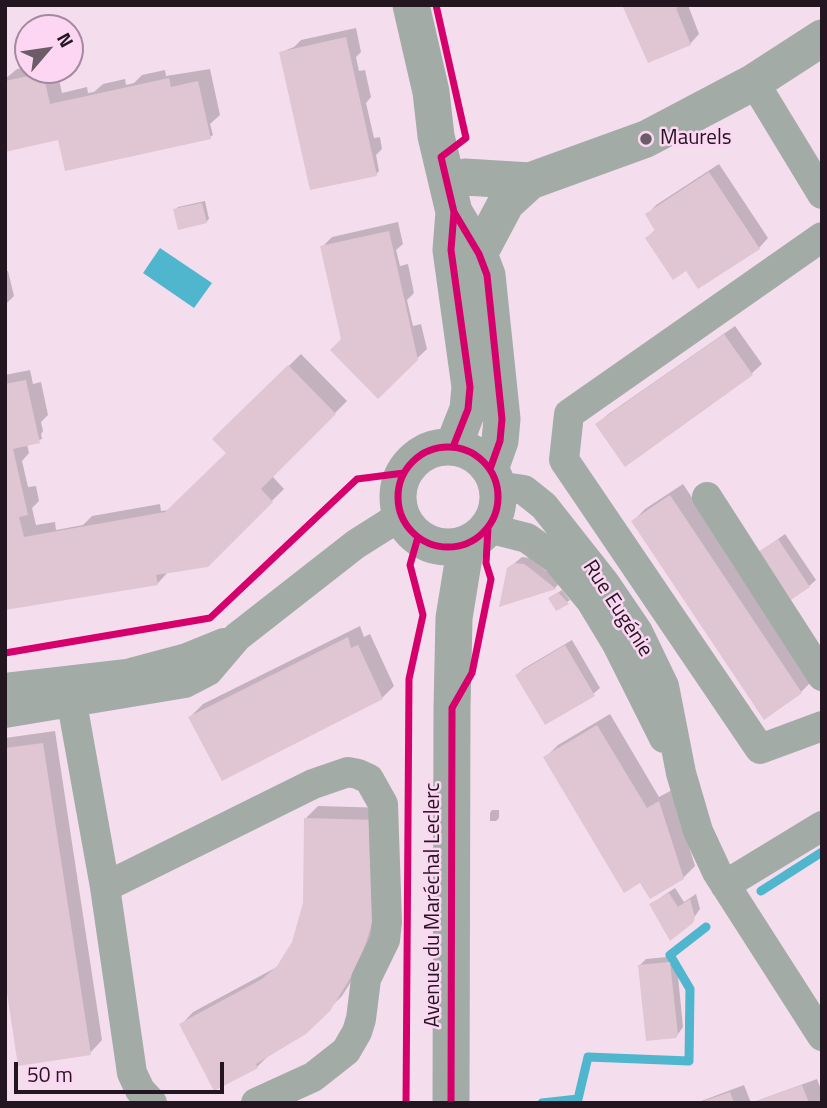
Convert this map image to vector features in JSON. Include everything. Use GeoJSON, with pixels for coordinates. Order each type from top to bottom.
{"type":"FeatureCollection","features":[{"type":"Feature","properties":{"kind":"street"},"geometry":{"type":"LineString","coordinates":[[390,5],[405,62],[436,136]]}},
{"type":"Feature","properties":{"kind":"street"},"geometry":{"type":"LineString","coordinates":[[411,5],[431,92],[436,136],[450,197],[451,250],[474,271],[502,419],[494,477],[497,508],[477,536],[446,547],[429,543],[409,527],[402,515],[398,501],[399,486],[413,461],[425,452],[438,447],[467,450],[480,458],[494,477]]}},
{"type":"Feature","properties":{"kind":"street"},"geometry":{"type":"LineString","coordinates":[[450,197],[481,215],[518,192],[646,139],[754,82],[822,38]]}},
{"type":"Feature","properties":{"kind":"street"},"geometry":{"type":"LineString","coordinates":[[754,82],[822,194]]}},
{"type":"Feature","properties":{"kind":"street"},"geometry":{"type":"LineString","coordinates":[[453,447],[468,409],[474,271],[518,192]]}},
{"type":"Feature","properties":{"kind":"street"},"geometry":{"type":"LineString","coordinates":[[822,237],[569,414],[564,460],[760,749],[822,726]]}},
{"type":"Feature","properties":{"kind":"street","name":"Rue Eugénie"},"geometry":{"type":"LineString","coordinates":[[494,477],[524,490],[544,506],[604,582],[638,632],[664,686],[681,773],[698,831],[725,885],[822,1037]]}},
{"type":"Feature","properties":{"kind":"street"},"geometry":{"type":"LineString","coordinates":[[707,497],[822,676]]}},
{"type":"Feature","properties":{"kind":"street"},"geometry":{"type":"LineString","coordinates":[[5,713],[127,674],[187,659],[237,637],[356,544],[402,515]]}},
{"type":"Feature","properties":{"kind":"street","name":"Rue Eugénie"},"geometry":{"type":"LineString","coordinates":[[477,536],[527,538],[556,559],[591,601],[617,643],[681,773]]}},
{"type":"Feature","properties":{"kind":"street","name":"Avenue du Maréchal Leclerc"},"geometry":{"type":"LineString","coordinates":[[451,1103],[454,618],[477,536]]}},
{"type":"Feature","properties":{"kind":"street","name":"Avenue du Maréchal Leclerc"},"geometry":{"type":"LineString","coordinates":[[429,543],[454,618]]}},
{"type":"Feature","properties":{"kind":"street"},"geometry":{"type":"LineString","coordinates":[[5,688],[70,691]]}},
{"type":"Feature","properties":{"kind":"street"},"geometry":{"type":"LineString","coordinates":[[70,691],[105,887],[132,1073],[139,1090],[152,1103]]}},
{"type":"Feature","properties":{"kind":"street"},"geometry":{"type":"LineString","coordinates":[[105,887],[313,785],[348,772],[369,779],[383,804],[387,922],[385,940],[366,979],[357,1032],[346,1051],[313,1077],[256,1103]]}},
{"type":"Feature","properties":{"kind":"street"},"geometry":{"type":"LineString","coordinates":[[725,885],[822,826]]}},
{"type":"Feature","properties":{"kind":"water"},"geometry":{"type":"Polygon","coordinates":[[[160,248],[212,283],[194,308],[143,273],[160,248]]]}},
{"type":"Feature","properties":{"kind":"building"},"geometry":{"type":"Polygon","coordinates":[[[622,5],[682,5],[676,8],[691,45],[648,63],[622,5]]]}},
{"type":"Feature","properties":{"kind":"building"},"geometry":{"type":"Polygon","coordinates":[[[346,37],[377,176],[310,190],[279,52],[346,37]]]}},
{"type":"Feature","properties":{"kind":"building"},"geometry":{"type":"Polygon","coordinates":[[[169,78],[171,87],[198,81],[211,139],[65,171],[58,140],[5,152],[5,81],[14,79],[14,84],[45,84],[50,104],[169,78]]]}},
{"type":"Feature","properties":{"kind":"building"},"geometry":{"type":"Polygon","coordinates":[[[709,172],[760,249],[698,289],[686,271],[673,280],[645,238],[655,231],[645,214],[709,172]]]}},
{"type":"Feature","properties":{"kind":"building"},"geometry":{"type":"Polygon","coordinates":[[[202,203],[207,223],[178,230],[173,209],[202,203]]]}},
{"type":"Feature","properties":{"kind":"building"},"geometry":{"type":"Polygon","coordinates":[[[389,231],[418,360],[378,399],[330,350],[341,339],[320,246],[389,231]]]}},
{"type":"Feature","properties":{"kind":"building"},"geometry":{"type":"Polygon","coordinates":[[[724,334],[753,375],[625,467],[595,424],[724,334]]]}},
{"type":"Feature","properties":{"kind":"building"},"geometry":{"type":"Polygon","coordinates":[[[288,365],[336,414],[261,489],[273,502],[208,567],[156,575],[158,585],[5,610],[5,384],[26,380],[40,443],[13,449],[28,515],[19,517],[24,537],[165,512],[226,453],[212,439],[288,365]]]}},
{"type":"Feature","properties":{"kind":"building"},"geometry":{"type":"Polygon","coordinates":[[[670,495],[802,693],[764,720],[631,521],[670,495]]]}},
{"type":"Feature","properties":{"kind":"building"},"geometry":{"type":"Polygon","coordinates":[[[778,539],[810,587],[791,600],[758,552],[778,539]]]}},
{"type":"Feature","properties":{"kind":"building"},"geometry":{"type":"Polygon","coordinates":[[[515,563],[524,564],[556,589],[499,607],[507,568],[515,563]]]}},
{"type":"Feature","properties":{"kind":"building"},"geometry":{"type":"Polygon","coordinates":[[[558,592],[569,604],[556,611],[548,598],[558,592]]]}},
{"type":"Feature","properties":{"kind":"building"},"geometry":{"type":"Polygon","coordinates":[[[348,637],[351,648],[358,645],[383,699],[222,781],[188,717],[348,637]]]}},
{"type":"Feature","properties":{"kind":"building"},"geometry":{"type":"Polygon","coordinates":[[[565,645],[595,696],[545,725],[515,675],[565,645]]]}},
{"type":"Feature","properties":{"kind":"building"},"geometry":{"type":"Polygon","coordinates":[[[597,725],[647,808],[659,801],[684,879],[650,899],[640,883],[624,893],[543,757],[597,725]]]}},
{"type":"Feature","properties":{"kind":"building"},"geometry":{"type":"Polygon","coordinates":[[[43,743],[91,1055],[18,1066],[5,980],[5,748],[43,743]]]}},
{"type":"Feature","properties":{"kind":"building"},"geometry":{"type":"Polygon","coordinates":[[[304,818],[376,820],[376,910],[366,943],[354,972],[330,1011],[306,1034],[256,1064],[258,1068],[214,1091],[179,1024],[262,979],[277,966],[292,942],[303,903],[304,818]]]}},
{"type":"Feature","properties":{"kind":"building"},"geometry":{"type":"Polygon","coordinates":[[[669,893],[678,907],[690,899],[695,917],[693,923],[670,941],[649,904],[669,893]]]}},
{"type":"Feature","properties":{"kind":"building"},"geometry":{"type":"Polygon","coordinates":[[[670,962],[678,1035],[676,1038],[646,1041],[638,965],[670,962]]]}},
{"type":"Feature","properties":{"kind":"building"},"geometry":{"type":"Polygon","coordinates":[[[802,1085],[809,1103],[753,1103],[753,1102],[802,1085]]]}},
{"type":"Feature","properties":{"kind":"building"},"geometry":{"type":"Polygon","coordinates":[[[730,1092],[734,1103],[701,1103],[701,1102],[730,1092]]]}},
{"type":"Feature","properties":{"kind":"waterway"},"geometry":{"type":"LineString","coordinates":[[761,891],[822,852]]}},
{"type":"Feature","properties":{"kind":"waterway"},"geometry":{"type":"LineString","coordinates":[[542,1103],[578,1099],[588,1057],[689,1061],[690,989],[670,955],[706,927]]}},
{"type":"Feature","properties":{"kind":"cycle path"},"geometry":{"type":"LineString","coordinates":[[436,5],[466,138],[441,157],[454,212],[479,254],[487,275],[502,419],[500,441],[490,469]]}},
{"type":"Feature","properties":{"kind":"cycle path"},"geometry":{"type":"LineString","coordinates":[[453,447],[468,409],[470,387],[451,250],[454,212]]}},
{"type":"Feature","properties":{"kind":"cycle path"},"geometry":{"type":"LineString","coordinates":[[448,447],[467,451],[483,462],[494,478],[498,497],[494,516],[483,532],[467,543],[448,547],[429,543],[413,532],[402,516],[398,497],[402,478],[413,462],[429,451],[448,447]]}},
{"type":"Feature","properties":{"kind":"cycle path"},"geometry":{"type":"LineString","coordinates":[[5,653],[210,618],[357,479],[404,473]]}},
{"type":"Feature","properties":{"kind":"cycle path"},"geometry":{"type":"LineString","coordinates":[[451,1103],[452,708],[472,673],[491,579],[486,563],[488,528]]}},
{"type":"Feature","properties":{"kind":"cycle path"},"geometry":{"type":"LineString","coordinates":[[406,1103],[409,679],[423,615],[410,565],[418,537]]}},
{"type":"Feature","properties":{"kind":"place","name":"Maurels"},"geometry":{"type":"Point","coordinates":[646,139]}}]}
